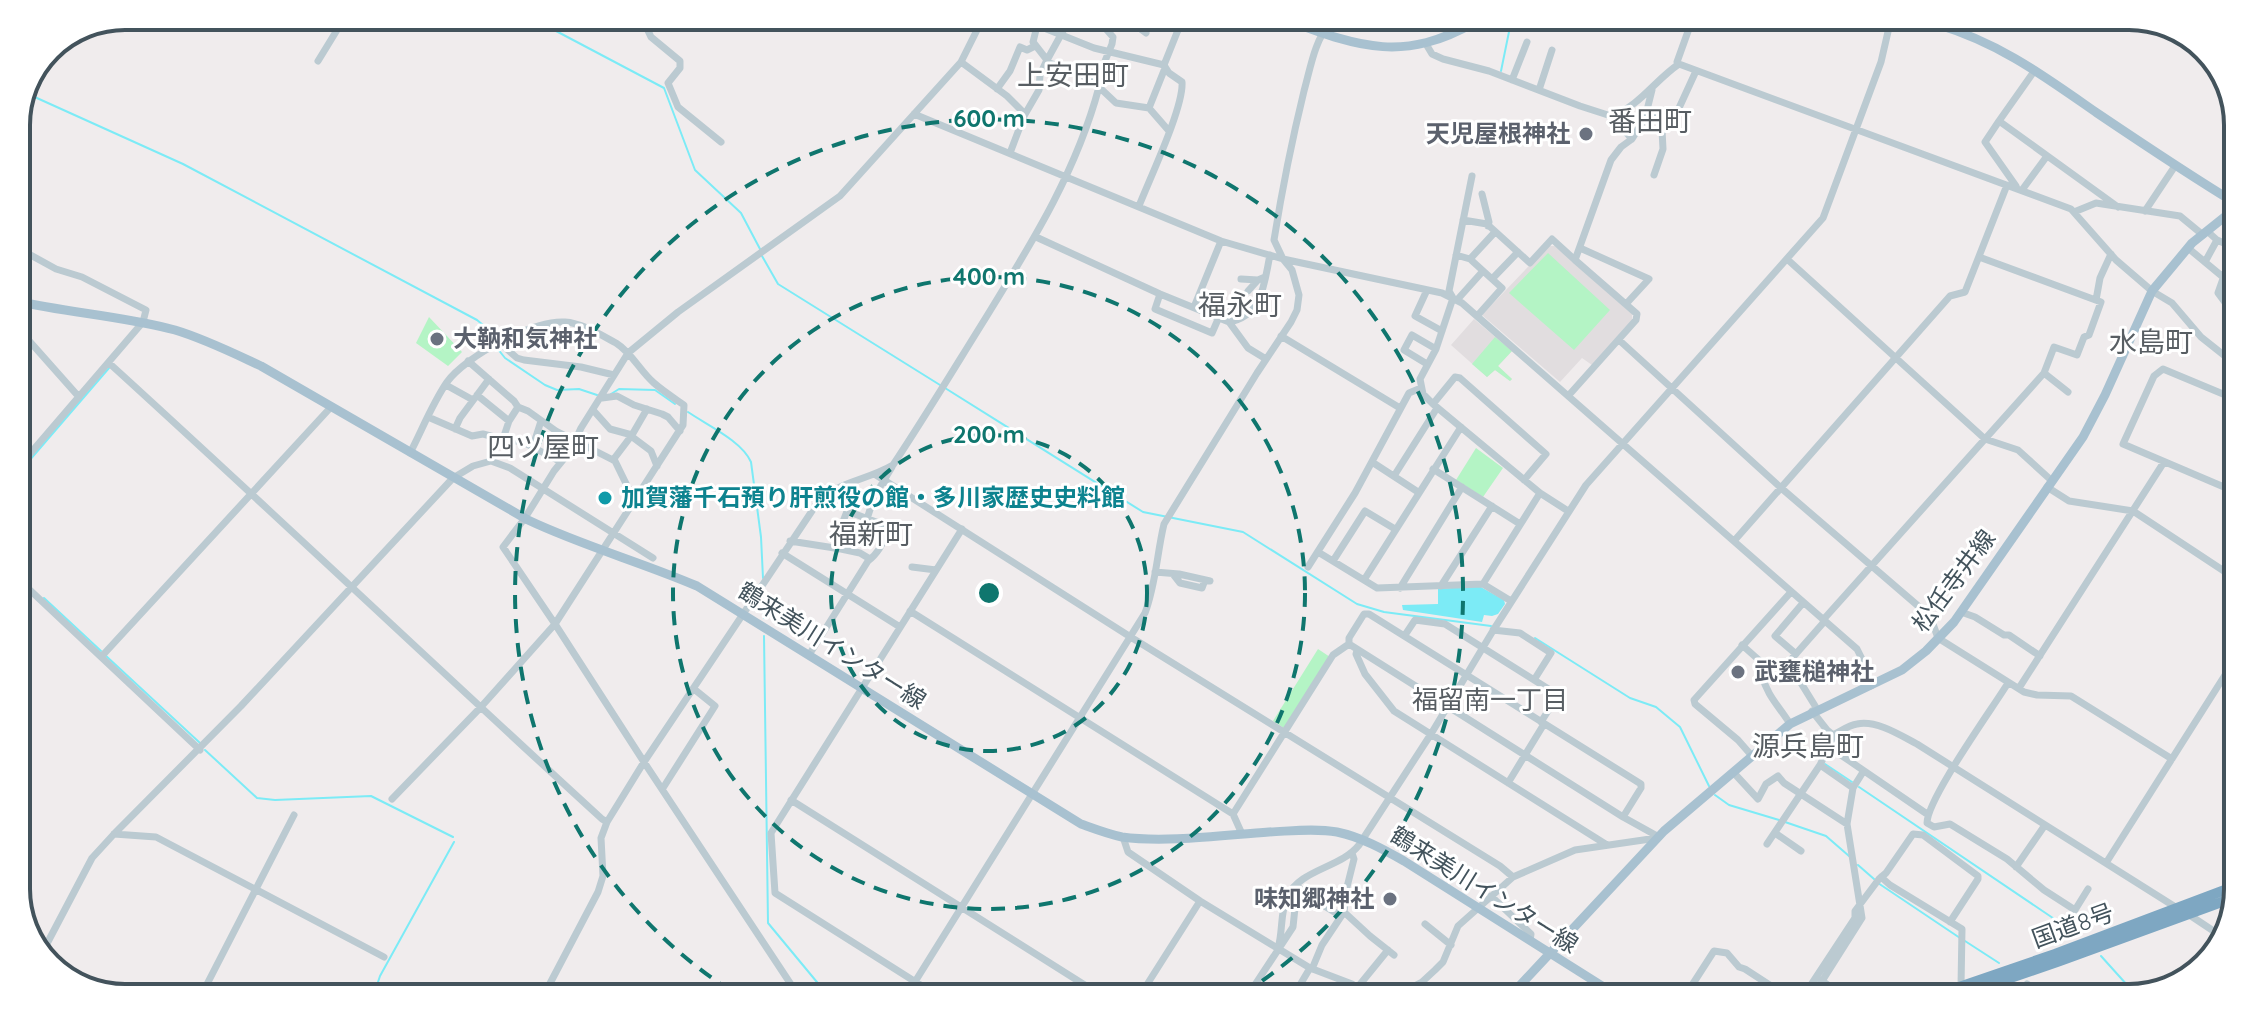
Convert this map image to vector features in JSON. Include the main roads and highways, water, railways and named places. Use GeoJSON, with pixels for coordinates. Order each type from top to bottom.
{"type":"FeatureCollection","features":[{"type":"Feature","properties":{"kind":"highway","name":"国道8号"},"geometry":{"type":"LineString","coordinates":[[1967,984],[2224,890]]}},
{"type":"Feature","properties":{"kind":"highway","name":"国道8号"},"geometry":{"type":"LineString","coordinates":[[1992,984],[2223,902]]}},
{"type":"Feature","properties":{"kind":"main road"},"geometry":{"type":"LineString","coordinates":[[1313,30],[1387,49],[1426,44],[1461,30]]}},
{"type":"Feature","properties":{"kind":"main road"},"geometry":{"type":"LineString","coordinates":[[1957,30],[1993,45],[2035,70],[2224,198]]}},
{"type":"Feature","properties":{"kind":"main road","name":"松任寺井線"},"geometry":{"type":"LineString","coordinates":[[1521,984],[1659,837],[1790,724],[1902,670],[1938,638],[1961,612],[2083,437],[2152,291],[2188,248],[2224,218]]}},
{"type":"Feature","properties":{"kind":"main road","name":"鶴来美川インター線"},"geometry":{"type":"LineString","coordinates":[[30,304],[143,322],[179,331],[218,345],[261,366],[525,518],[551,531],[697,586],[1081,824],[1123,837],[1155,839],[1321,830],[1362,840],[1394,855],[1599,984]]}},
{"type":"Feature","properties":{"kind":"water"},"geometry":{"type":"Polygon","coordinates":[[[1479,586],[1504,600],[1505,604],[1498,614],[1484,615],[1482,622],[1403,610],[1402,605],[1438,604],[1438,589],[1479,586]]]}},
{"type":"Feature","properties":{"kind":"waterway"},"geometry":{"type":"LineString","coordinates":[[554,30],[664,88],[695,170],[741,213],[760,249]]}},
{"type":"Feature","properties":{"kind":"waterway"},"geometry":{"type":"LineString","coordinates":[[1501,71],[1509,30]]}},
{"type":"Feature","properties":{"kind":"waterway"},"geometry":{"type":"LineString","coordinates":[[34,97],[183,164],[477,320],[489,330],[493,343],[505,358],[545,385],[557,390],[579,389],[597,395]]}},
{"type":"Feature","properties":{"kind":"waterway"},"geometry":{"type":"LineString","coordinates":[[762,256],[778,284],[940,385]]}},
{"type":"Feature","properties":{"kind":"waterway"},"geometry":{"type":"LineString","coordinates":[[30,460],[109,368]]}},
{"type":"Feature","properties":{"kind":"waterway"},"geometry":{"type":"LineString","coordinates":[[945,388],[1143,512],[1243,532],[1357,604],[1384,612],[1491,626]]}},
{"type":"Feature","properties":{"kind":"waterway"},"geometry":{"type":"LineString","coordinates":[[611,394],[619,389],[655,390],[675,404]]}},
{"type":"Feature","properties":{"kind":"waterway"},"geometry":{"type":"LineString","coordinates":[[688,412],[732,440],[751,462],[763,578]]}},
{"type":"Feature","properties":{"kind":"waterway"},"geometry":{"type":"LineString","coordinates":[[763,589],[764,618]]}},
{"type":"Feature","properties":{"kind":"waterway"},"geometry":{"type":"LineString","coordinates":[[44,598],[101,651]]}},
{"type":"Feature","properties":{"kind":"waterway"},"geometry":{"type":"LineString","coordinates":[[764,636],[768,923],[819,984]]}},
{"type":"Feature","properties":{"kind":"waterway"},"geometry":{"type":"LineString","coordinates":[[1535,638],[1630,698],[1656,707],[1680,727],[1709,786]]}},
{"type":"Feature","properties":{"kind":"waterway"},"geometry":{"type":"LineString","coordinates":[[105,655],[200,743]]}},
{"type":"Feature","properties":{"kind":"waterway"},"geometry":{"type":"LineString","coordinates":[[205,750],[257,798],[371,796],[453,837]]}},
{"type":"Feature","properties":{"kind":"waterway"},"geometry":{"type":"LineString","coordinates":[[1825,764],[1852,782]]}},
{"type":"Feature","properties":{"kind":"waterway"},"geometry":{"type":"LineString","coordinates":[[1859,787],[2078,935]]}},
{"type":"Feature","properties":{"kind":"waterway"},"geometry":{"type":"LineString","coordinates":[[1715,795],[1729,805],[1779,820]]}},
{"type":"Feature","properties":{"kind":"waterway"},"geometry":{"type":"LineString","coordinates":[[1785,822],[1826,836],[1849,856]]}},
{"type":"Feature","properties":{"kind":"waterway"},"geometry":{"type":"LineString","coordinates":[[377,984],[454,842]]}},
{"type":"Feature","properties":{"kind":"waterway"},"geometry":{"type":"LineString","coordinates":[[1858,865],[1874,879]]}},
{"type":"Feature","properties":{"kind":"waterway"},"geometry":{"type":"LineString","coordinates":[[1878,883],[1960,938]]}},
{"type":"Feature","properties":{"kind":"waterway"},"geometry":{"type":"LineString","coordinates":[[1965,941],[1999,963]]}},
{"type":"Feature","properties":{"kind":"waterway"},"geometry":{"type":"LineString","coordinates":[[2101,956],[2126,984]]}},
{"type":"Feature","properties":{"kind":"place","name":"天児屋根神社"},"geometry":{"type":"Point","coordinates":[1586,134]}},
{"type":"Feature","properties":{"kind":"place","name":"大靹和気神社"},"geometry":{"type":"Point","coordinates":[437,339]}},
{"type":"Feature","properties":{"kind":"place","name":"加賀藩千石預り肝煎役の館・多川家歴史史料館"},"geometry":{"type":"Point","coordinates":[605,498]}},
{"type":"Feature","properties":{"kind":"place","name":"武甕槌神社"},"geometry":{"type":"Point","coordinates":[1738,672]}},
{"type":"Feature","properties":{"kind":"place","name":"味知郷神社"},"geometry":{"type":"Point","coordinates":[1390,899]}},
{"type":"Feature","properties":{"kind":"district","name":"上安田町"},"geometry":{"type":"Point","coordinates":[1073,75]}},
{"type":"Feature","properties":{"kind":"district","name":"番田町"},"geometry":{"type":"Point","coordinates":[1650,121]}},
{"type":"Feature","properties":{"kind":"district","name":"福永町"},"geometry":{"type":"Point","coordinates":[1240,305]}},
{"type":"Feature","properties":{"kind":"district","name":"水島町"},"geometry":{"type":"Point","coordinates":[2151,342]}},
{"type":"Feature","properties":{"kind":"district","name":"四ツ屋町"},"geometry":{"type":"Point","coordinates":[543,447]}},
{"type":"Feature","properties":{"kind":"district","name":"福新町"},"geometry":{"type":"Point","coordinates":[871,534]}},
{"type":"Feature","properties":{"kind":"district","name":"福留南一丁目"},"geometry":{"type":"Point","coordinates":[1490,700]}},
{"type":"Feature","properties":{"kind":"district","name":"源兵島町"},"geometry":{"type":"Point","coordinates":[1808,746]}}]}
